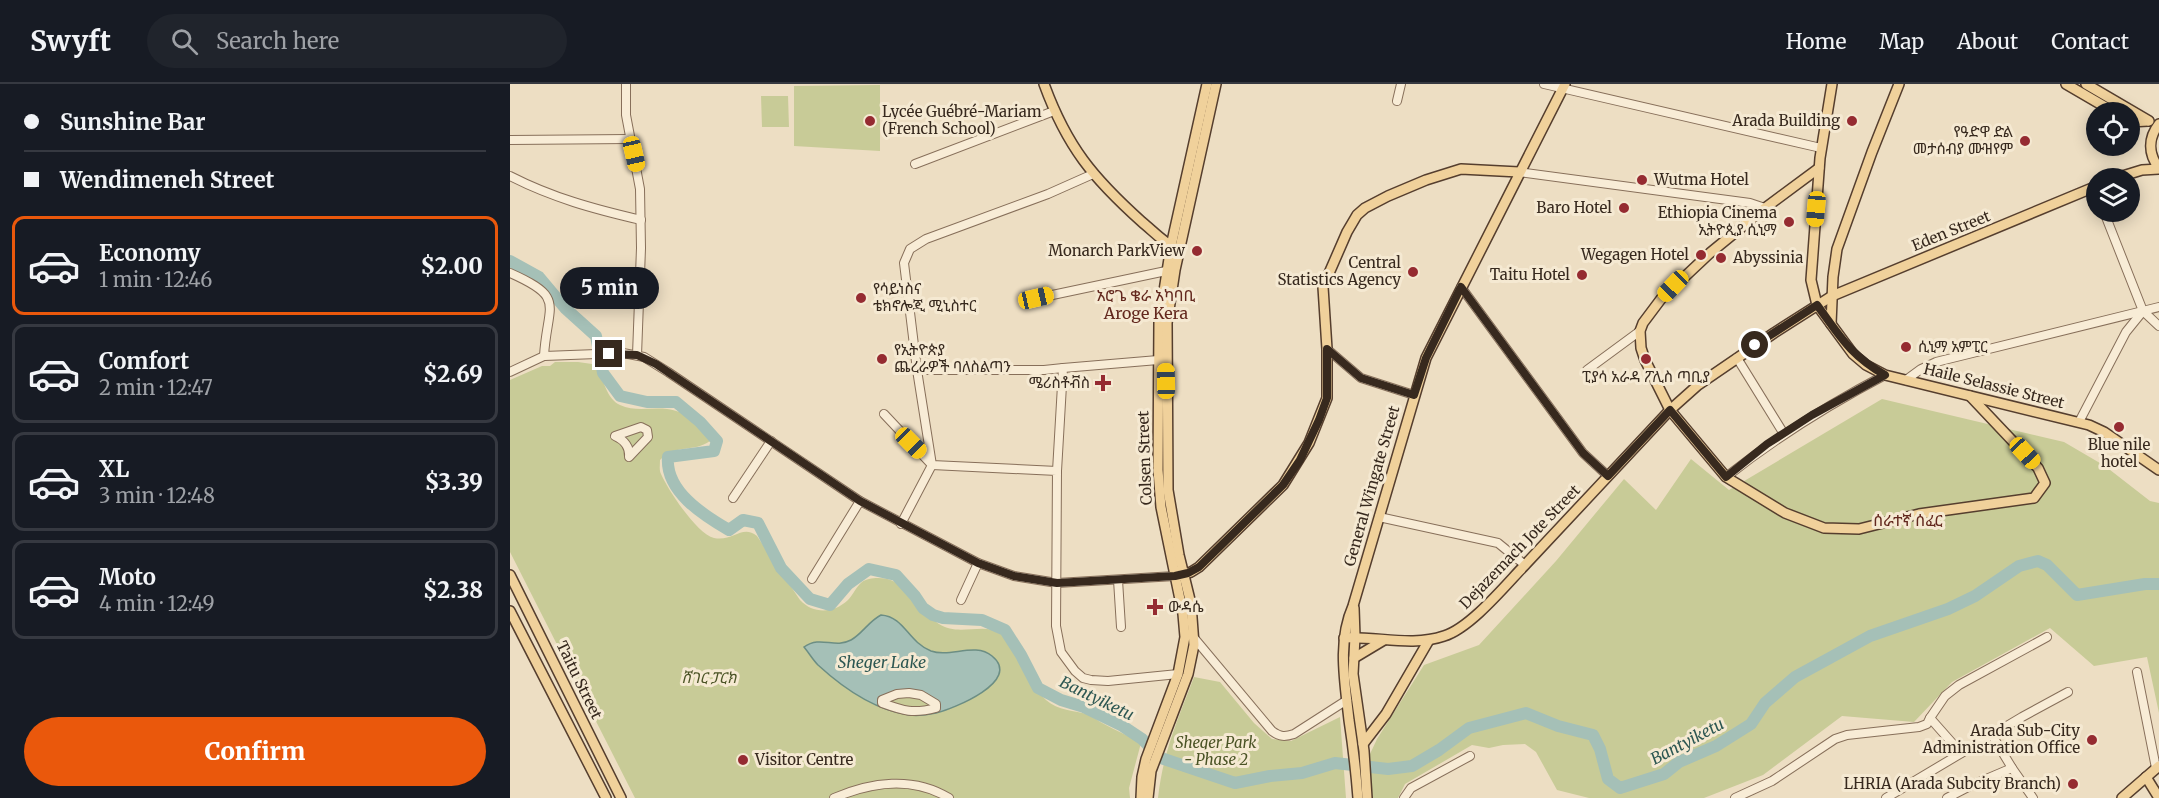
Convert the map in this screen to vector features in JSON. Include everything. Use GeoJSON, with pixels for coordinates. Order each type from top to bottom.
{"type":"FeatureCollection","features":[{"type":"Feature","properties":{"kind":"main road"},"geometry":{"type":"LineString","coordinates":[[1044,84],[1054,111],[1072,145],[1093,174],[1175,249]]}},
{"type":"Feature","properties":{"kind":"main road","name":"Colsen Street"},"geometry":{"type":"LineString","coordinates":[[1164,722],[1178,674],[1185,637],[1179,576],[1161,507],[1158,470],[1158,360],[1166,271],[1175,249],[1207,84]]}},
{"type":"Feature","properties":{"kind":"main road"},"geometry":{"type":"LineString","coordinates":[[1141,798],[1142,777],[1164,722],[1188,674],[1195,639],[1191,604],[1179,576],[1167,473],[1163,323],[1168,304],[1175,249],[1216,84]]}},
{"type":"Feature","properties":{"kind":"main road"},"geometry":{"type":"LineString","coordinates":[[1817,305],[1810,273],[1821,148],[1832,84]]}},
{"type":"Feature","properties":{"kind":"main road"},"geometry":{"type":"LineString","coordinates":[[1831,324],[1837,249],[1869,158],[1899,84]]}},
{"type":"Feature","properties":{"kind":"main road"},"geometry":{"type":"LineString","coordinates":[[2066,84],[2097,102]]}},
{"type":"Feature","properties":{"kind":"main road"},"geometry":{"type":"LineString","coordinates":[[2086,84],[2156,122]]}},
{"type":"Feature","properties":{"kind":"main road","name":"General Wingate Street"},"geometry":{"type":"LineString","coordinates":[[1367,798],[1353,752],[1344,678],[1344,638],[1348,618],[1426,358],[1564,86]]}},
{"type":"Feature","properties":{"kind":"main road"},"geometry":{"type":"LineString","coordinates":[[2140,122],[2156,122]]}},
{"type":"Feature","properties":{"kind":"main road"},"geometry":{"type":"LineString","coordinates":[[2156,122],[2150,145],[2153,160],[2159,168]]}},
{"type":"Feature","properties":{"kind":"main road"},"geometry":{"type":"LineString","coordinates":[[1819,168],[1765,208],[1673,286],[1649,315],[1640,331],[1640,341],[1645,360],[1670,410],[1726,477],[1785,513],[1824,528],[1859,529],[1919,514],[2034,498],[2045,483],[2038,468],[1970,396]]}},
{"type":"Feature","properties":{"kind":"main road"},"geometry":{"type":"LineString","coordinates":[[2140,171],[2159,168]]}},
{"type":"Feature","properties":{"kind":"main road"},"geometry":{"type":"LineString","coordinates":[[1179,576],[1199,567],[1283,485],[1300,460],[1327,398],[1323,287],[1357,215],[1388,196],[1426,180],[1461,169],[1519,172]]}},
{"type":"Feature","properties":{"kind":"main road","name":"Eden Street"},"geometry":{"type":"LineString","coordinates":[[1799,317],[1833,296],[2086,193]]}},
{"type":"Feature","properties":{"kind":"main road","name":"Haile Selassie Street"},"geometry":{"type":"LineString","coordinates":[[1817,305],[1853,354],[1866,365],[1885,375],[2079,422],[2104,432],[2159,470]]}},
{"type":"Feature","properties":{"kind":"main road","name":"Dejazemach Jote Street"},"geometry":{"type":"LineString","coordinates":[[1344,638],[1430,640],[1454,633],[1472,619],[1525,565],[1670,410],[1698,385],[1799,317]]}},
{"type":"Feature","properties":{"kind":"main road","name":"Taitu Street"},"geometry":{"type":"LineString","coordinates":[[510,574],[621,798]]}},
{"type":"Feature","properties":{"kind":"main road","name":"General Wingate Street"},"geometry":{"type":"LineString","coordinates":[[1353,606],[1354,689],[1363,747],[1358,798]]}},
{"type":"Feature","properties":{"kind":"main road"},"geometry":{"type":"LineString","coordinates":[[511,613],[527,607]]}},
{"type":"Feature","properties":{"kind":"main road","name":"Taitu Street"},"geometry":{"type":"LineString","coordinates":[[511,613],[606,798]]}},
{"type":"Feature","properties":{"kind":"main road"},"geometry":{"type":"LineString","coordinates":[[522,633],[536,626]]}},
{"type":"Feature","properties":{"kind":"main road"},"geometry":{"type":"LineString","coordinates":[[1354,658],[1384,640]]}},
{"type":"Feature","properties":{"kind":"main road"},"geometry":{"type":"LineString","coordinates":[[1363,747],[1386,714],[1430,640]]}},
{"type":"Feature","properties":{"kind":"main road"},"geometry":{"type":"LineString","coordinates":[[539,668],[553,661]]}},
{"type":"Feature","properties":{"kind":"main road"},"geometry":{"type":"LineString","coordinates":[[548,686],[562,679]]}},
{"type":"Feature","properties":{"kind":"main road"},"geometry":{"type":"LineString","coordinates":[[1148,798],[1150,760]]}},
{"type":"Feature","properties":{"kind":"main road"},"geometry":{"type":"LineString","coordinates":[[2122,798],[2146,777],[2158,770]]}},
{"type":"Feature","properties":{"kind":"main road"},"geometry":{"type":"LineString","coordinates":[[2146,777],[2159,798]]}},
{"type":"Feature","properties":{"kind":"street"},"geometry":{"type":"LineString","coordinates":[[626,84],[626,109],[640,189],[637,355]]}},
{"type":"Feature","properties":{"kind":"street"},"geometry":{"type":"LineString","coordinates":[[1397,101],[1401,84]]}},
{"type":"Feature","properties":{"kind":"street"},"geometry":{"type":"LineString","coordinates":[[1544,84],[1564,86],[1821,148]]}},
{"type":"Feature","properties":{"kind":"street"},"geometry":{"type":"LineString","coordinates":[[915,164],[1054,111]]}},
{"type":"Feature","properties":{"kind":"street"},"geometry":{"type":"LineString","coordinates":[[510,140],[630,139]]}},
{"type":"Feature","properties":{"kind":"street"},"geometry":{"type":"LineString","coordinates":[[1519,172],[1750,203],[1765,208]]}},
{"type":"Feature","properties":{"kind":"street"},"geometry":{"type":"LineString","coordinates":[[901,524],[933,465],[917,370],[904,263],[910,249],[949,230],[1047,194],[1093,174]]}},
{"type":"Feature","properties":{"kind":"street"},"geometry":{"type":"LineString","coordinates":[[510,176],[577,204],[641,220]]}},
{"type":"Feature","properties":{"kind":"street"},"geometry":{"type":"LineString","coordinates":[[2108,222],[2142,311],[2159,326]]}},
{"type":"Feature","properties":{"kind":"street"},"geometry":{"type":"LineString","coordinates":[[1024,301],[1166,271]]}},
{"type":"Feature","properties":{"kind":"street"},"geometry":{"type":"LineString","coordinates":[[510,273],[540,288],[549,298],[551,311],[546,330],[544,356]]}},
{"type":"Feature","properties":{"kind":"street"},"geometry":{"type":"LineString","coordinates":[[1461,287],[1583,453],[1608,476]]}},
{"type":"Feature","properties":{"kind":"street"},"geometry":{"type":"LineString","coordinates":[[1906,380],[1936,362],[2159,307]]}},
{"type":"Feature","properties":{"kind":"street"},"geometry":{"type":"LineString","coordinates":[[2079,422],[2126,332],[2142,311]]}},
{"type":"Feature","properties":{"kind":"street"},"geometry":{"type":"LineString","coordinates":[[1587,370],[1640,331]]}},
{"type":"Feature","properties":{"kind":"street"},"geometry":{"type":"LineString","coordinates":[[1327,349],[1361,378],[1414,395]]}},
{"type":"Feature","properties":{"kind":"street"},"geometry":{"type":"LineString","coordinates":[[510,372],[544,356],[637,355],[668,372],[860,501],[978,563],[1014,576],[1057,583],[1179,576]]}},
{"type":"Feature","properties":{"kind":"street"},"geometry":{"type":"LineString","coordinates":[[1737,358],[1784,434]]}},
{"type":"Feature","properties":{"kind":"street"},"geometry":{"type":"LineString","coordinates":[[917,370],[1044,370],[1158,360]]}},
{"type":"Feature","properties":{"kind":"street"},"geometry":{"type":"LineString","coordinates":[[1063,368],[1057,471],[1056,637],[1061,652],[1067,662],[1083,678],[1108,681],[1178,674]]}},
{"type":"Feature","properties":{"kind":"street"},"geometry":{"type":"LineString","coordinates":[[1726,477],[1767,444],[1812,415],[1885,375]]}},
{"type":"Feature","properties":{"kind":"street"},"geometry":{"type":"LineString","coordinates":[[884,414],[933,465],[1057,471]]}},
{"type":"Feature","properties":{"kind":"street"},"geometry":{"type":"LineString","coordinates":[[641,427],[647,430],[648,437],[629,457],[630,449],[623,440],[615,436],[641,427]]}},
{"type":"Feature","properties":{"kind":"street"},"geometry":{"type":"LineString","coordinates":[[733,498],[771,441]]}},
{"type":"Feature","properties":{"kind":"street"},"geometry":{"type":"LineString","coordinates":[[812,579],[860,501]]}},
{"type":"Feature","properties":{"kind":"street"},"geometry":{"type":"LineString","coordinates":[[1379,517],[1498,543],[1525,565]]}},
{"type":"Feature","properties":{"kind":"street"},"geometry":{"type":"LineString","coordinates":[[961,600],[978,563]]}},
{"type":"Feature","properties":{"kind":"street"},"geometry":{"type":"LineString","coordinates":[[1118,580],[1121,627]]}},
{"type":"Feature","properties":{"kind":"street"},"geometry":{"type":"LineString","coordinates":[[1735,798],[1772,781],[1835,739],[1847,735],[1919,727],[1927,724],[1945,696],[1959,685],[2047,637]]}},
{"type":"Feature","properties":{"kind":"street"},"geometry":{"type":"LineString","coordinates":[[1195,639],[1278,736],[1285,737],[1294,734],[1347,700]]}},
{"type":"Feature","properties":{"kind":"street"},"geometry":{"type":"LineString","coordinates":[[2137,672],[2158,770]]}},
{"type":"Feature","properties":{"kind":"street"},"geometry":{"type":"LineString","coordinates":[[1886,798],[2068,692]]}},
{"type":"Feature","properties":{"kind":"street"},"geometry":{"type":"LineString","coordinates":[[909,693],[921,695],[936,704],[936,708],[918,712],[905,711],[882,703],[882,700],[897,694],[909,693]]}},
{"type":"Feature","properties":{"kind":"street"},"geometry":{"type":"LineString","coordinates":[[1930,718],[1960,753]]}},
{"type":"Feature","properties":{"kind":"street"},"geometry":{"type":"LineString","coordinates":[[1992,735],[2033,798]]}},
{"type":"Feature","properties":{"kind":"street"},"geometry":{"type":"LineString","coordinates":[[1404,798],[1411,788],[1470,756]]}},
{"type":"Feature","properties":{"kind":"street"},"geometry":{"type":"LineString","coordinates":[[1947,798],[2012,768]]}},
{"type":"Feature","properties":{"kind":"street"},"geometry":{"type":"LineString","coordinates":[[832,798],[872,785],[890,783],[907,784],[950,798]]}},
{"type":"Feature","properties":{"kind":"green space"},"geometry":{"type":"Polygon","coordinates":[[[880,85],[880,151],[794,146],[794,86],[880,85]]]}},
{"type":"Feature","properties":{"kind":"green space"},"geometry":{"type":"Polygon","coordinates":[[[761,96],[788,96],[789,127],[762,127],[761,96]]]}},
{"type":"Feature","properties":{"kind":"green space","name":"ሸገር ፓርክ"},"geometry":{"type":"Polygon","coordinates":[[[555,362],[599,365],[608,393],[620,405],[632,408],[674,410],[700,423],[710,441],[704,445],[673,452],[660,460],[660,471],[665,481],[676,500],[707,535],[721,539],[747,532],[757,536],[805,605],[817,610],[830,610],[848,600],[865,580],[886,579],[899,585],[927,614],[947,628],[994,630],[1006,636],[1014,646],[1031,681],[1051,704],[1089,715],[1141,743],[1129,788],[1130,798],[635,798],[510,552],[510,380],[542,366],[550,366],[555,362]]]}},
{"type":"Feature","properties":{"kind":"green space"},"geometry":{"type":"Polygon","coordinates":[[[1882,399],[2064,442],[2105,466],[2150,501],[2159,503],[2159,713],[2147,657],[2094,666],[2050,628],[1952,682],[1914,722],[1842,716],[1763,775],[1704,798],[1589,798],[1557,790],[1536,752],[1525,744],[1489,748],[1472,745],[1405,784],[1398,798],[1372,798],[1370,754],[1424,665],[1479,645],[1556,561],[1624,479],[1656,510],[1691,459],[1729,490],[1882,399]]]}},
{"type":"Feature","properties":{"kind":"green space","name":"Sheger Park - Phase 2"},"geometry":{"type":"Polygon","coordinates":[[[1194,677],[1220,682],[1254,723],[1272,739],[1291,741],[1340,717],[1346,798],[1158,798],[1167,751],[1194,677]]]}},
{"type":"Feature","properties":{"kind":"water","name":"Sheger Lake"},"geometry":{"type":"Polygon","coordinates":[[[881,615],[896,620],[916,641],[931,651],[946,653],[978,650],[985,652],[992,656],[999,665],[999,675],[992,684],[969,700],[936,713],[909,715],[872,703],[849,690],[828,674],[804,647],[816,642],[839,643],[851,640],[881,615]],[[909,693],[882,700],[918,712],[936,704],[909,693]]]}},
{"type":"Feature","properties":{"kind":"waterway","name":"Bantyiketu"},"geometry":{"type":"LineString","coordinates":[[510,261],[539,277],[565,308],[596,336],[603,373],[620,396],[647,402],[676,402],[700,422],[717,441],[714,451],[668,457],[673,481],[679,491],[697,509],[729,530],[743,520],[758,523],[781,568],[810,599],[830,605],[848,584],[869,569],[896,575],[923,608],[933,615],[943,618],[982,620],[1005,630],[1038,688],[1121,725],[1142,739],[1161,758],[1235,783],[1302,773],[1335,763],[1388,769],[1412,766],[1469,728],[1526,713],[1558,726],[1593,735],[1600,749],[1608,779],[1620,788],[1664,774],[1679,762],[1716,746],[1751,724],[1765,703],[1795,677],[1870,636],[1948,609],[1975,596],[2019,566],[2038,561],[2047,565],[2077,595],[2145,584],[2159,584]]}},
{"type":"Feature","properties":{"kind":"place","name":"Lycée Guébré-Mariam (French School)"},"geometry":{"type":"Point","coordinates":[870,121]}},
{"type":"Feature","properties":{"kind":"place","name":"Arada Building"},"geometry":{"type":"Point","coordinates":[1852,121]}},
{"type":"Feature","properties":{"kind":"place","name":"የዓድዋ ድል መታሰብያ ሙዝየም"},"geometry":{"type":"Point","coordinates":[2025,141]}},
{"type":"Feature","properties":{"kind":"place","name":"Wutma Hotel"},"geometry":{"type":"Point","coordinates":[1642,180]}},
{"type":"Feature","properties":{"kind":"place","name":"Baro Hotel"},"geometry":{"type":"Point","coordinates":[1624,208]}},
{"type":"Feature","properties":{"kind":"place","name":"Ethiopia Cinema ኢትዮጲያ ሲኒማ"},"geometry":{"type":"Point","coordinates":[1789,222]}},
{"type":"Feature","properties":{"kind":"place","name":"Monarch ParkView"},"geometry":{"type":"Point","coordinates":[1197,251]}},
{"type":"Feature","properties":{"kind":"place","name":"Wegagen Hotel"},"geometry":{"type":"Point","coordinates":[1701,255]}},
{"type":"Feature","properties":{"kind":"place","name":"Abyssinia"},"geometry":{"type":"Point","coordinates":[1721,258]}},
{"type":"Feature","properties":{"kind":"place","name":"Central Statistics Agency"},"geometry":{"type":"Point","coordinates":[1413,272]}},
{"type":"Feature","properties":{"kind":"place","name":"Taitu Hotel"},"geometry":{"type":"Point","coordinates":[1582,275]}},
{"type":"Feature","properties":{"kind":"place","name":"የሳይነስና ቴክኖሎጂ ሚኒስተር"},"geometry":{"type":"Point","coordinates":[861,298]}},
{"type":"Feature","properties":{"kind":"place","name":"ሲኒማ አምፒር"},"geometry":{"type":"Point","coordinates":[1906,347]}},
{"type":"Feature","properties":{"kind":"place","name":"የኢትዮጵያ ጨረራዎች ባለስልጣን"},"geometry":{"type":"Point","coordinates":[882,359]}},
{"type":"Feature","properties":{"kind":"place","name":"ፒያሳ አራዳ ፖሊስ ጣቢያ"},"geometry":{"type":"Point","coordinates":[1646,359]}},
{"type":"Feature","properties":{"kind":"place","name":"ሜሪስቶቭስ"},"geometry":{"type":"Point","coordinates":[1103,383]}},
{"type":"Feature","properties":{"kind":"place","name":"Blue nile hotel"},"geometry":{"type":"Point","coordinates":[2119,427]}},
{"type":"Feature","properties":{"kind":"place","name":"ውዳሴ"},"geometry":{"type":"Point","coordinates":[1155,607]}},
{"type":"Feature","properties":{"kind":"place","name":"Arada Sub-City Administration Office"},"geometry":{"type":"Point","coordinates":[2092,740]}},
{"type":"Feature","properties":{"kind":"place","name":"Visitor Centre"},"geometry":{"type":"Point","coordinates":[743,760]}},
{"type":"Feature","properties":{"kind":"place","name":"LHRIA (Arada Subcity Branch)"},"geometry":{"type":"Point","coordinates":[2073,784]}},
{"type":"Feature","properties":{"kind":"district","name":"አሮጌ ቄራ አካባቢ Aroge Kera"},"geometry":{"type":"Point","coordinates":[1146,304]}},
{"type":"Feature","properties":{"kind":"district","name":"ሰራተኛ ሰፈር"},"geometry":{"type":"Point","coordinates":[1908,520]}},
{"type":"Feature","properties":{"kind":"route"},"geometry":{"type":"LineString","coordinates":[[609,354],[623,353],[644,357],[860,501],[922,535],[1003,573],[1057,583],[1184,575],[1199,567],[1283,485],[1300,460],[1327,398],[1327,349],[1361,378],[1414,395],[1432,343],[1461,287],[1583,453],[1608,476],[1670,410],[1726,477],[1767,444],[1812,415],[1885,375],[1866,365],[1853,354],[1817,305],[1755,345]]}}]}
